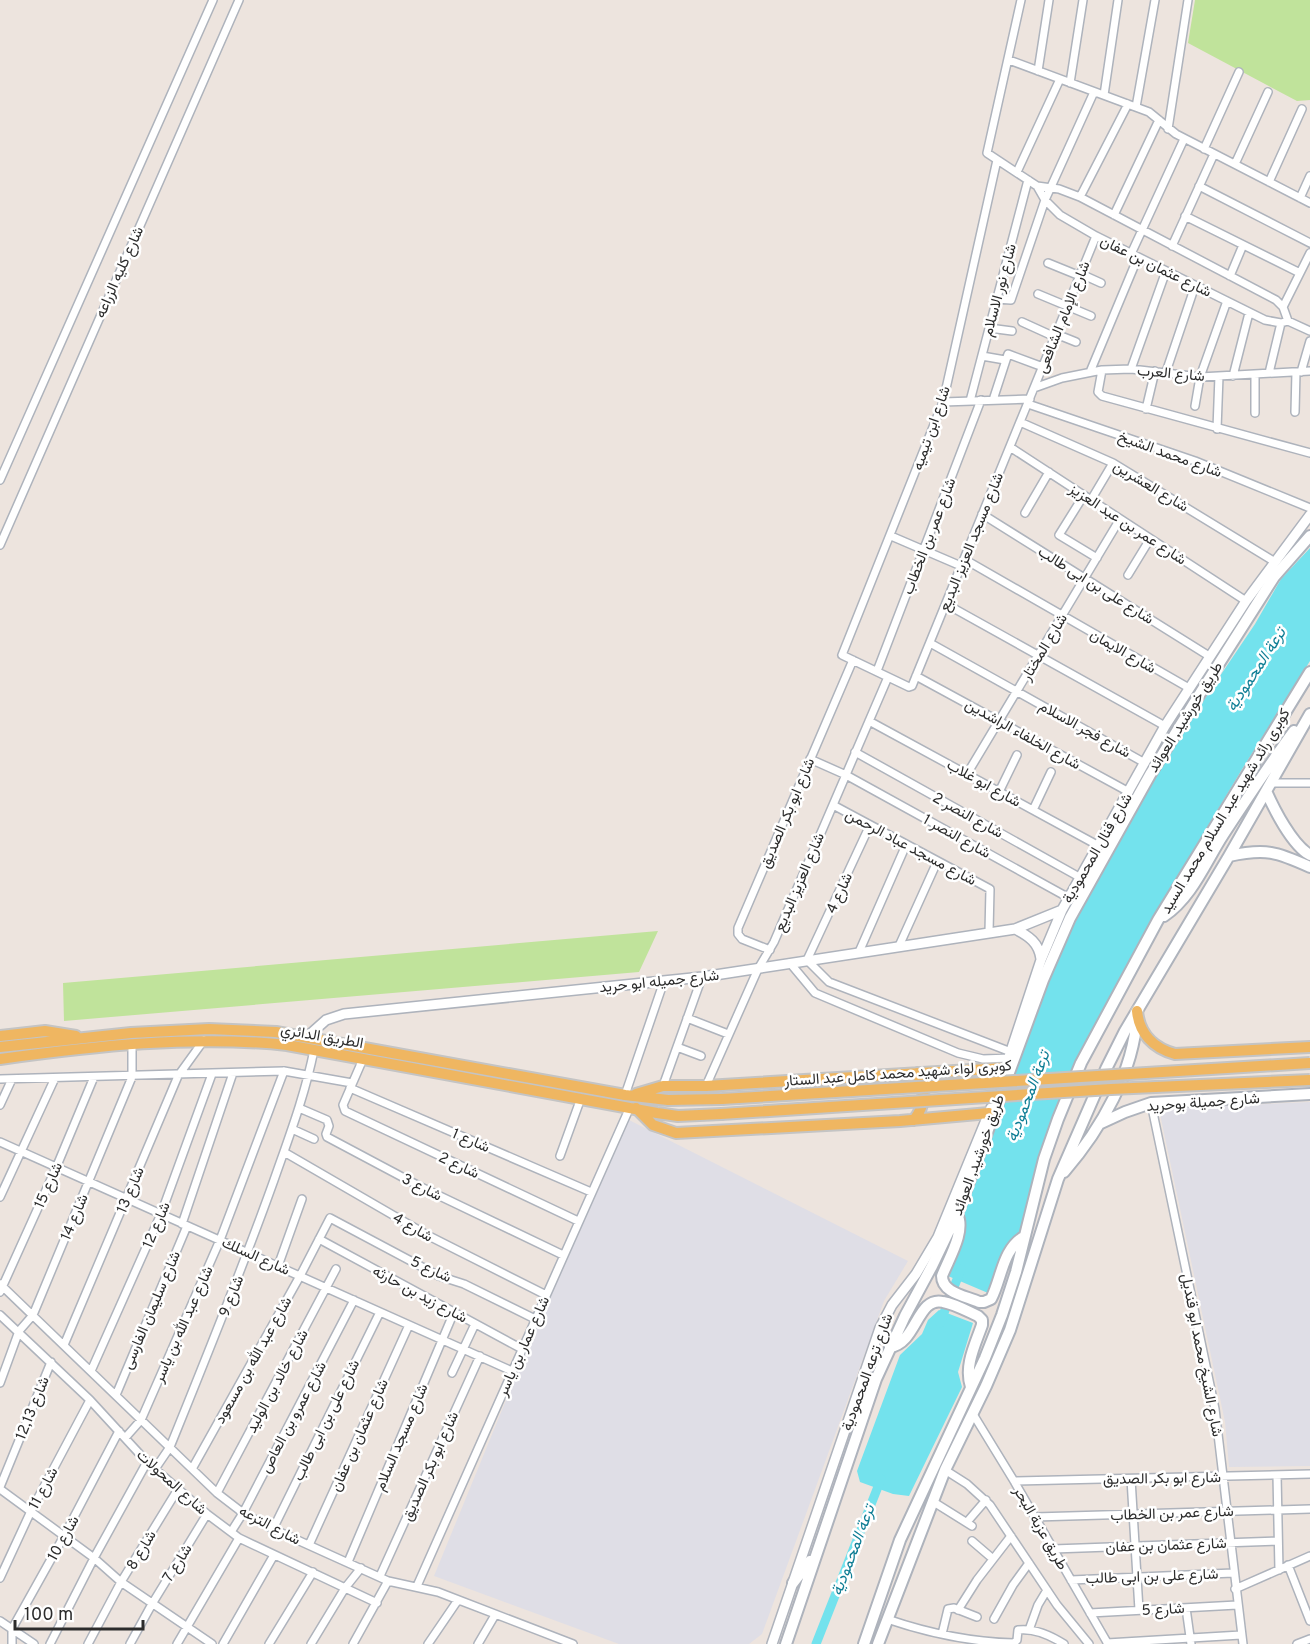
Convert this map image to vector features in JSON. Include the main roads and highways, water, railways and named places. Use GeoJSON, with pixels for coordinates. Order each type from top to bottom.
{"type":"FeatureCollection","features":[{"type":"Feature","properties":{"kind":"main road","name":"طريق خورشيد, العوائد"},"geometry":{"type":"LineString","coordinates":[[786,1644],[876,1379],[957,1214],[1043,980],[1070,918],[1151,773],[1204,687],[1274,578],[1310,536]]}},
{"type":"Feature","properties":{"kind":"main road","name":"كوبرى رائد شهيد عبد السلام محمد السيد"},"geometry":{"type":"LineString","coordinates":[[1158,920],[1310,672]]}},
{"type":"Feature","properties":{"kind":"main road"},"geometry":{"type":"LineString","coordinates":[[864,1644],[900,1540],[1002,1315],[1044,1160],[1071,1086],[1093,1040],[1158,920],[1178,905],[1189,891],[1268,768],[1300,723],[1310,713]]}},
{"type":"Feature","properties":{"kind":"main road"},"geometry":{"type":"LineString","coordinates":[[878,1644],[945,1470],[973,1414],[1010,1330],[1058,1179],[1106,1069],[1137,1011],[1310,713]]}},
{"type":"Feature","properties":{"kind":"main road"},"geometry":{"type":"LineString","coordinates":[[1268,787],[1289,832],[1307,853],[1298,862]]}},
{"type":"Feature","properties":{"kind":"main road"},"geometry":{"type":"LineString","coordinates":[[1229,856],[1250,851],[1267,851],[1283,855],[1310,867]]}},
{"type":"Feature","properties":{"kind":"main road"},"geometry":{"type":"LineString","coordinates":[[1137,1011],[1139,1024],[1146,1036],[1161,1049],[1175,1054],[1310,1047]]}},
{"type":"Feature","properties":{"kind":"main road"},"geometry":{"type":"LineString","coordinates":[[1058,1179],[1099,1124],[1111,1101],[1129,1061],[1135,1036],[1137,1011]]}},
{"type":"Feature","properties":{"kind":"main road","name":"الطريق الدائري"},"geometry":{"type":"LineString","coordinates":[[0,1047],[131,1033],[209,1029],[276,1032],[628,1095]]}},
{"type":"Feature","properties":{"kind":"main road"},"geometry":{"type":"LineString","coordinates":[[0,1036],[45,1032],[65,1033],[85,1038]]}},
{"type":"Feature","properties":{"kind":"main road","name":"الطريق الدائري"},"geometry":{"type":"LineString","coordinates":[[0,1059],[70,1050],[204,1040],[259,1042],[633,1108]]}},
{"type":"Feature","properties":{"kind":"main road"},"geometry":{"type":"LineString","coordinates":[[628,1095],[663,1086],[706,1086],[917,1073],[1008,1059]]}},
{"type":"Feature","properties":{"kind":"main road","name":"كوبرى لواء شهيد محمد كامل عبد الستار"},"geometry":{"type":"LineString","coordinates":[[628,1095],[668,1100],[722,1099],[1310,1063]]}},
{"type":"Feature","properties":{"kind":"main road"},"geometry":{"type":"LineString","coordinates":[[914,1120],[922,1110],[925,1097],[923,1084],[917,1073]]}},
{"type":"Feature","properties":{"kind":"main road","name":"كوبرى لواء شهيد محمد كامل عبد الستار"},"geometry":{"type":"LineString","coordinates":[[633,1108],[678,1116],[1111,1089],[1310,1080]]}},
{"type":"Feature","properties":{"kind":"main road","name":"شارع جميلة بوحريد"},"geometry":{"type":"LineString","coordinates":[[1099,1124],[1125,1112],[1151,1104],[1310,1094]]}},
{"type":"Feature","properties":{"kind":"main road"},"geometry":{"type":"LineString","coordinates":[[633,1108],[653,1125],[676,1133],[914,1120],[989,1113]]}},
{"type":"Feature","properties":{"kind":"main road"},"geometry":{"type":"LineString","coordinates":[[957,1214],[960,1231],[942,1276],[943,1284],[946,1288],[979,1302],[991,1299],[1010,1250],[1025,1236]]}},
{"type":"Feature","properties":{"kind":"main road"},"geometry":{"type":"LineString","coordinates":[[891,1347],[901,1344],[906,1339],[925,1308],[932,1303],[943,1302],[978,1316],[982,1320],[982,1325],[969,1366],[971,1387]]}},
{"type":"Feature","properties":{"kind":"main road"},"geometry":{"type":"LineString","coordinates":[[793,1584],[816,1554]]}},
{"type":"Feature","properties":{"kind":"water"},"geometry":{"type":"Polygon","coordinates":[[[1310,548],[1310,661],[1156,913],[1076,1062],[1042,1149],[1021,1232],[1007,1245],[988,1293],[948,1276],[964,1236],[962,1212],[1055,962],[1147,792],[1193,716],[1255,624],[1281,579],[1310,548]]]}},
{"type":"Feature","properties":{"kind":"water"},"geometry":{"type":"Polygon","coordinates":[[[939,1310],[973,1323],[958,1372],[962,1387],[909,1496],[893,1494],[860,1482],[857,1471],[900,1355],[922,1334],[928,1320],[939,1310]]]}},
{"type":"Feature","properties":{"kind":"waterway","name":"ترعة المحمودية"},"geometry":{"type":"LineString","coordinates":[[940,1323],[961,1269]]}},
{"type":"Feature","properties":{"kind":"waterway","name":"ترعة المحمودية"},"geometry":{"type":"LineString","coordinates":[[816,1644],[881,1479]]}}]}
